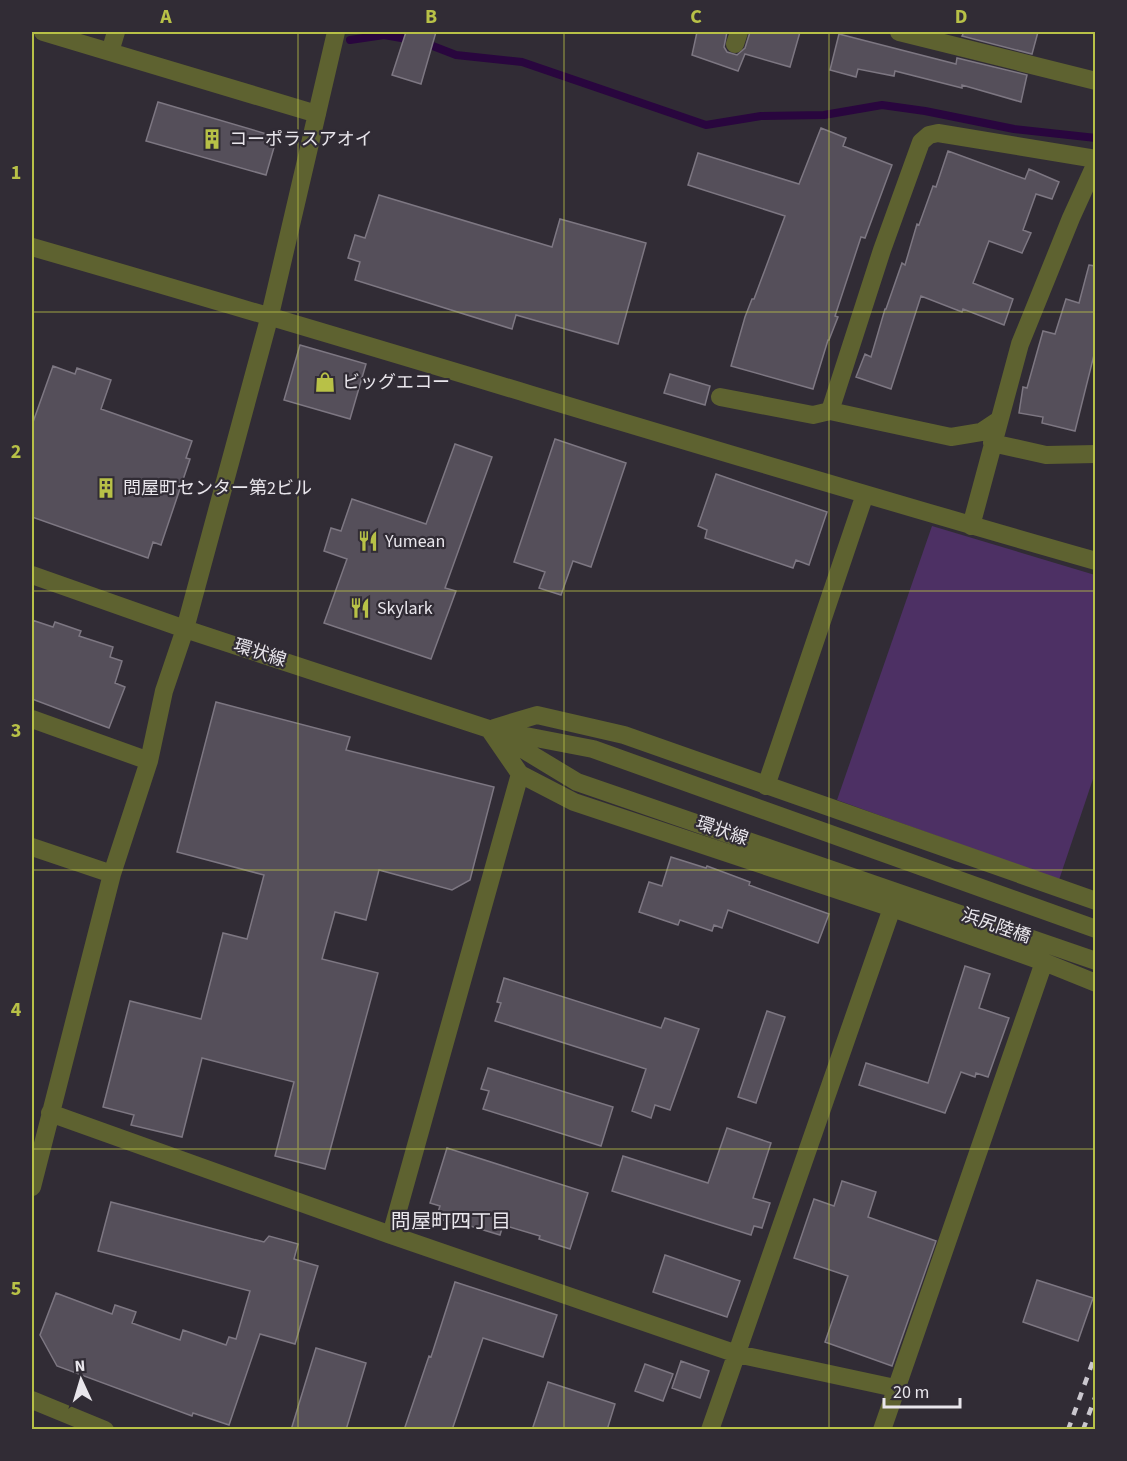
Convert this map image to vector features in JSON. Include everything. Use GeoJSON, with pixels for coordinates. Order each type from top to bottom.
{"type":"FeatureCollection","features":[{"type":"Feature","properties":{"kind":"street"},"geometry":{"type":"LineString","coordinates":[[43,32],[317,114]]}},
{"type":"Feature","properties":{"kind":"street"},"geometry":{"type":"LineString","coordinates":[[110,52],[116,32]]}},
{"type":"Feature","properties":{"kind":"street"},"geometry":{"type":"LineString","coordinates":[[32,1186],[112,874],[149,761],[164,692],[185,629],[270,315],[336,32]]}},
{"type":"Feature","properties":{"kind":"street"},"geometry":{"type":"LineString","coordinates":[[899,32],[1095,81]]}},
{"type":"Feature","properties":{"kind":"street"},"geometry":{"type":"LineString","coordinates":[[830,411],[882,250],[921,142],[929,135],[938,133],[1095,159]]}},
{"type":"Feature","properties":{"kind":"street"},"geometry":{"type":"LineString","coordinates":[[971,526],[1020,344],[1095,163]]}},
{"type":"Feature","properties":{"kind":"street"},"geometry":{"type":"LineString","coordinates":[[32,247],[270,315],[971,526],[1095,561]]}},
{"type":"Feature","properties":{"kind":"street"},"geometry":{"type":"LineString","coordinates":[[720,397],[813,415],[830,411],[951,436],[981,432],[999,420]]}},
{"type":"Feature","properties":{"kind":"street"},"geometry":{"type":"LineString","coordinates":[[993,443],[1046,455],[1095,454]]}},
{"type":"Feature","properties":{"kind":"street"},"geometry":{"type":"LineString","coordinates":[[766,786],[865,494]]}},
{"type":"Feature","properties":{"kind":"street","name":"環状線"},"geometry":{"type":"LineString","coordinates":[[32,574],[185,629],[489,729],[593,749],[906,862]]}},
{"type":"Feature","properties":{"kind":"street"},"geometry":{"type":"LineString","coordinates":[[1095,902],[624,735],[537,715],[489,729],[520,774],[574,802],[894,899],[1095,983]]}},
{"type":"Feature","properties":{"kind":"street"},"geometry":{"type":"LineString","coordinates":[[32,719],[149,761]]}},
{"type":"Feature","properties":{"kind":"street","name":"環状線"},"geometry":{"type":"LineString","coordinates":[[489,729],[578,782],[894,899]]}},
{"type":"Feature","properties":{"kind":"street"},"geometry":{"type":"LineString","coordinates":[[391,1235],[520,774]]}},
{"type":"Feature","properties":{"kind":"street"},"geometry":{"type":"LineString","coordinates":[[32,847],[112,874]]}},
{"type":"Feature","properties":{"kind":"street","name":"浜尻陸橋"},"geometry":{"type":"LineString","coordinates":[[906,862],[1095,929]]}},
{"type":"Feature","properties":{"kind":"street"},"geometry":{"type":"LineString","coordinates":[[710,1430],[894,899]]}},
{"type":"Feature","properties":{"kind":"street","name":"浜尻陸橋"},"geometry":{"type":"LineString","coordinates":[[894,899],[1095,961]]}},
{"type":"Feature","properties":{"kind":"street"},"geometry":{"type":"LineString","coordinates":[[882,1430],[1044,962]]}},
{"type":"Feature","properties":{"kind":"street"},"geometry":{"type":"LineString","coordinates":[[50,1113],[391,1235],[737,1354],[896,1388]]}},
{"type":"Feature","properties":{"kind":"street"},"geometry":{"type":"LineString","coordinates":[[32,1400],[105,1430]]}},
{"type":"Feature","properties":{"kind":"shaded area"},"geometry":{"type":"Polygon","coordinates":[[[932,526],[1095,575],[1095,773],[1059,880],[837,800],[932,526]]]}},
{"type":"Feature","properties":{"kind":"building"},"geometry":{"type":"Polygon","coordinates":[[[406,32],[436,32],[421,84],[392,75],[406,32]]]}},
{"type":"Feature","properties":{"kind":"building"},"geometry":{"type":"Polygon","coordinates":[[[697,32],[727,32],[724,47],[727,52],[737,55],[745,48],[750,32],[800,32],[790,67],[745,54],[738,71],[692,55],[697,32]]]}},
{"type":"Feature","properties":{"kind":"building"},"geometry":{"type":"Polygon","coordinates":[[[964,32],[1038,32],[1032,54],[962,36],[964,32]]]}},
{"type":"Feature","properties":{"kind":"building"},"geometry":{"type":"Polygon","coordinates":[[[839,34],[956,64],[957,58],[1027,75],[1021,102],[962,85],[962,88],[895,71],[894,76],[858,69],[856,77],[830,70],[839,34]]]}},
{"type":"Feature","properties":{"kind":"building","name":"コーポラスアオイ"},"geometry":{"type":"Polygon","coordinates":[[[158,102],[277,137],[266,175],[146,141],[158,102]]]}},
{"type":"Feature","properties":{"kind":"building"},"geometry":{"type":"Polygon","coordinates":[[[821,128],[846,138],[843,146],[892,165],[865,238],[861,237],[835,316],[838,317],[828,340],[813,389],[731,366],[745,317],[785,216],[688,185],[698,153],[799,184],[821,128]]]}},
{"type":"Feature","properties":{"kind":"building"},"geometry":{"type":"Polygon","coordinates":[[[948,151],[1025,179],[1029,169],[1059,182],[1052,199],[1036,194],[1023,230],[1031,233],[1022,253],[989,241],[973,283],[1013,299],[1004,325],[921,296],[891,389],[856,377],[865,354],[871,357],[902,263],[905,265],[917,224],[919,225],[933,186],[936,187],[948,151]]]}},
{"type":"Feature","properties":{"kind":"building"},"geometry":{"type":"Polygon","coordinates":[[[379,195],[552,247],[560,219],[646,243],[618,344],[516,315],[512,329],[355,280],[360,262],[348,258],[355,235],[365,238],[379,195]]]}},
{"type":"Feature","properties":{"kind":"building"},"geometry":{"type":"Polygon","coordinates":[[[1089,265],[1095,266],[1095,351],[1075,431],[1042,423],[1043,417],[1019,413],[1023,387],[1027,388],[1043,331],[1055,334],[1066,299],[1079,303],[1089,265]]]}},
{"type":"Feature","properties":{"kind":"building","name":"ビッグエコー"},"geometry":{"type":"Polygon","coordinates":[[[300,345],[366,364],[350,419],[284,400],[300,345]]]}},
{"type":"Feature","properties":{"kind":"building","name":"問屋町センター第2ビル"},"geometry":{"type":"Polygon","coordinates":[[[53,366],[75,374],[77,368],[111,380],[101,409],[192,441],[186,458],[190,459],[161,545],[153,542],[148,558],[32,517],[32,425],[53,366]]]}},
{"type":"Feature","properties":{"kind":"building"},"geometry":{"type":"Polygon","coordinates":[[[670,374],[710,386],[705,405],[664,393],[670,374]]]}},
{"type":"Feature","properties":{"kind":"building"},"geometry":{"type":"Polygon","coordinates":[[[555,439],[626,463],[591,567],[573,561],[561,595],[539,588],[545,572],[514,562],[555,439]]]}},
{"type":"Feature","properties":{"kind":"building"},"geometry":{"type":"Polygon","coordinates":[[[455,444],[492,457],[445,588],[456,591],[431,659],[324,623],[347,559],[324,551],[331,528],[341,531],[352,499],[426,524],[455,444]]]}},
{"type":"Feature","properties":{"kind":"building"},"geometry":{"type":"Polygon","coordinates":[[[716,474],[827,512],[809,565],[796,560],[793,568],[705,538],[707,530],[698,526],[716,474]]]}},
{"type":"Feature","properties":{"kind":"building"},"geometry":{"type":"Polygon","coordinates":[[[32,620],[53,627],[55,622],[81,631],[79,636],[113,647],[110,657],[122,661],[115,683],[125,687],[109,728],[32,699],[32,620]]]}},
{"type":"Feature","properties":{"kind":"building"},"geometry":{"type":"Polygon","coordinates":[[[216,702],[350,737],[346,750],[494,787],[470,880],[452,890],[379,870],[366,920],[335,912],[322,959],[378,973],[325,1169],[275,1156],[294,1082],[202,1058],[182,1137],[131,1125],[134,1115],[103,1107],[130,1001],[201,1019],[223,933],[247,939],[264,875],[177,852],[216,702]]]}},
{"type":"Feature","properties":{"kind":"building"},"geometry":{"type":"Polygon","coordinates":[[[671,857],[706,868],[707,866],[750,882],[749,885],[829,914],[818,943],[728,910],[722,928],[714,925],[712,931],[680,920],[678,925],[639,912],[649,882],[662,886],[671,857]]]}},
{"type":"Feature","properties":{"kind":"building"},"geometry":{"type":"Polygon","coordinates":[[[965,966],[990,974],[979,1008],[1009,1018],[988,1077],[976,1073],[975,1077],[961,1072],[945,1113],[859,1085],[866,1063],[928,1083],[965,966]]]}},
{"type":"Feature","properties":{"kind":"building"},"geometry":{"type":"Polygon","coordinates":[[[504,978],[661,1028],[665,1018],[699,1029],[670,1110],[655,1105],[651,1118],[632,1111],[646,1069],[495,1021],[501,1003],[497,1002],[504,978]]]}},
{"type":"Feature","properties":{"kind":"building"},"geometry":{"type":"Polygon","coordinates":[[[767,1011],[785,1017],[756,1103],[738,1097],[767,1011]]]}},
{"type":"Feature","properties":{"kind":"building"},"geometry":{"type":"Polygon","coordinates":[[[488,1068],[613,1107],[601,1146],[483,1109],[489,1091],[481,1089],[488,1068]]]}},
{"type":"Feature","properties":{"kind":"building"},"geometry":{"type":"Polygon","coordinates":[[[727,1128],[771,1143],[753,1198],[770,1203],[762,1228],[754,1226],[751,1235],[612,1191],[623,1156],[708,1183],[727,1128]]]}},
{"type":"Feature","properties":{"kind":"building"},"geometry":{"type":"Polygon","coordinates":[[[447,1148],[588,1193],[570,1249],[539,1239],[540,1236],[503,1225],[500,1235],[436,1218],[440,1206],[430,1203],[447,1148]]]}},
{"type":"Feature","properties":{"kind":"building"},"geometry":{"type":"Polygon","coordinates":[[[842,1181],[876,1192],[868,1217],[936,1241],[892,1366],[825,1342],[848,1276],[794,1258],[814,1199],[834,1206],[842,1181]]]}},
{"type":"Feature","properties":{"kind":"building"},"geometry":{"type":"Polygon","coordinates":[[[111,1202],[264,1242],[269,1236],[298,1244],[294,1259],[318,1266],[295,1344],[260,1334],[229,1425],[193,1413],[192,1416],[57,1366],[40,1335],[56,1293],[112,1314],[115,1305],[136,1312],[132,1323],[180,1340],[183,1330],[226,1345],[229,1337],[236,1339],[250,1291],[98,1251],[111,1202]]]}},
{"type":"Feature","properties":{"kind":"building"},"geometry":{"type":"Polygon","coordinates":[[[665,1255],[740,1281],[727,1317],[653,1292],[665,1255]]]}},
{"type":"Feature","properties":{"kind":"building"},"geometry":{"type":"Polygon","coordinates":[[[1037,1280],[1093,1298],[1078,1341],[1023,1322],[1037,1280]]]}},
{"type":"Feature","properties":{"kind":"building"},"geometry":{"type":"Polygon","coordinates":[[[455,1282],[557,1315],[543,1357],[483,1338],[452,1430],[404,1430],[429,1356],[431,1357],[455,1282]]]}},
{"type":"Feature","properties":{"kind":"building"},"geometry":{"type":"Polygon","coordinates":[[[316,1348],[366,1363],[346,1430],[291,1430],[316,1348]]]}},
{"type":"Feature","properties":{"kind":"building"},"geometry":{"type":"Polygon","coordinates":[[[681,1361],[709,1371],[700,1398],[672,1388],[681,1361]]]}},
{"type":"Feature","properties":{"kind":"building"},"geometry":{"type":"Polygon","coordinates":[[[645,1364],[673,1374],[663,1401],[635,1391],[645,1364]]]}},
{"type":"Feature","properties":{"kind":"building"},"geometry":{"type":"Polygon","coordinates":[[[548,1382],[615,1404],[607,1430],[532,1430],[548,1382]]]}},
{"type":"Feature","properties":{"kind":"waterway"},"geometry":{"type":"LineString","coordinates":[[350,40],[384,35],[413,40]]}},
{"type":"Feature","properties":{"kind":"waterway"},"geometry":{"type":"LineString","coordinates":[[425,43],[456,55],[522,62],[706,125],[761,116],[824,115],[882,105],[1014,129],[1096,138]]}},
{"type":"Feature","properties":{"kind":"railway"},"geometry":{"type":"LineString","coordinates":[[1068,1430],[1096,1353]]}},
{"type":"Feature","properties":{"kind":"railway"},"geometry":{"type":"LineString","coordinates":[[1083,1430],[1096,1395]]}},
{"type":"Feature","properties":{"kind":"place","name":"コーポラスアオイ"},"geometry":{"type":"Point","coordinates":[212,139]}},
{"type":"Feature","properties":{"kind":"place","name":"ビッグエコー"},"geometry":{"type":"Point","coordinates":[325,382]}},
{"type":"Feature","properties":{"kind":"place","name":"問屋町センター第2ビル"},"geometry":{"type":"Point","coordinates":[106,488]}},
{"type":"Feature","properties":{"kind":"place","name":"Yumean"},"geometry":{"type":"Point","coordinates":[368,541]}},
{"type":"Feature","properties":{"kind":"place","name":"Skylark"},"geometry":{"type":"Point","coordinates":[360,608]}},
{"type":"Feature","properties":{"kind":"district","name":"問屋町四丁目"},"geometry":{"type":"Point","coordinates":[451,1222]}}]}
